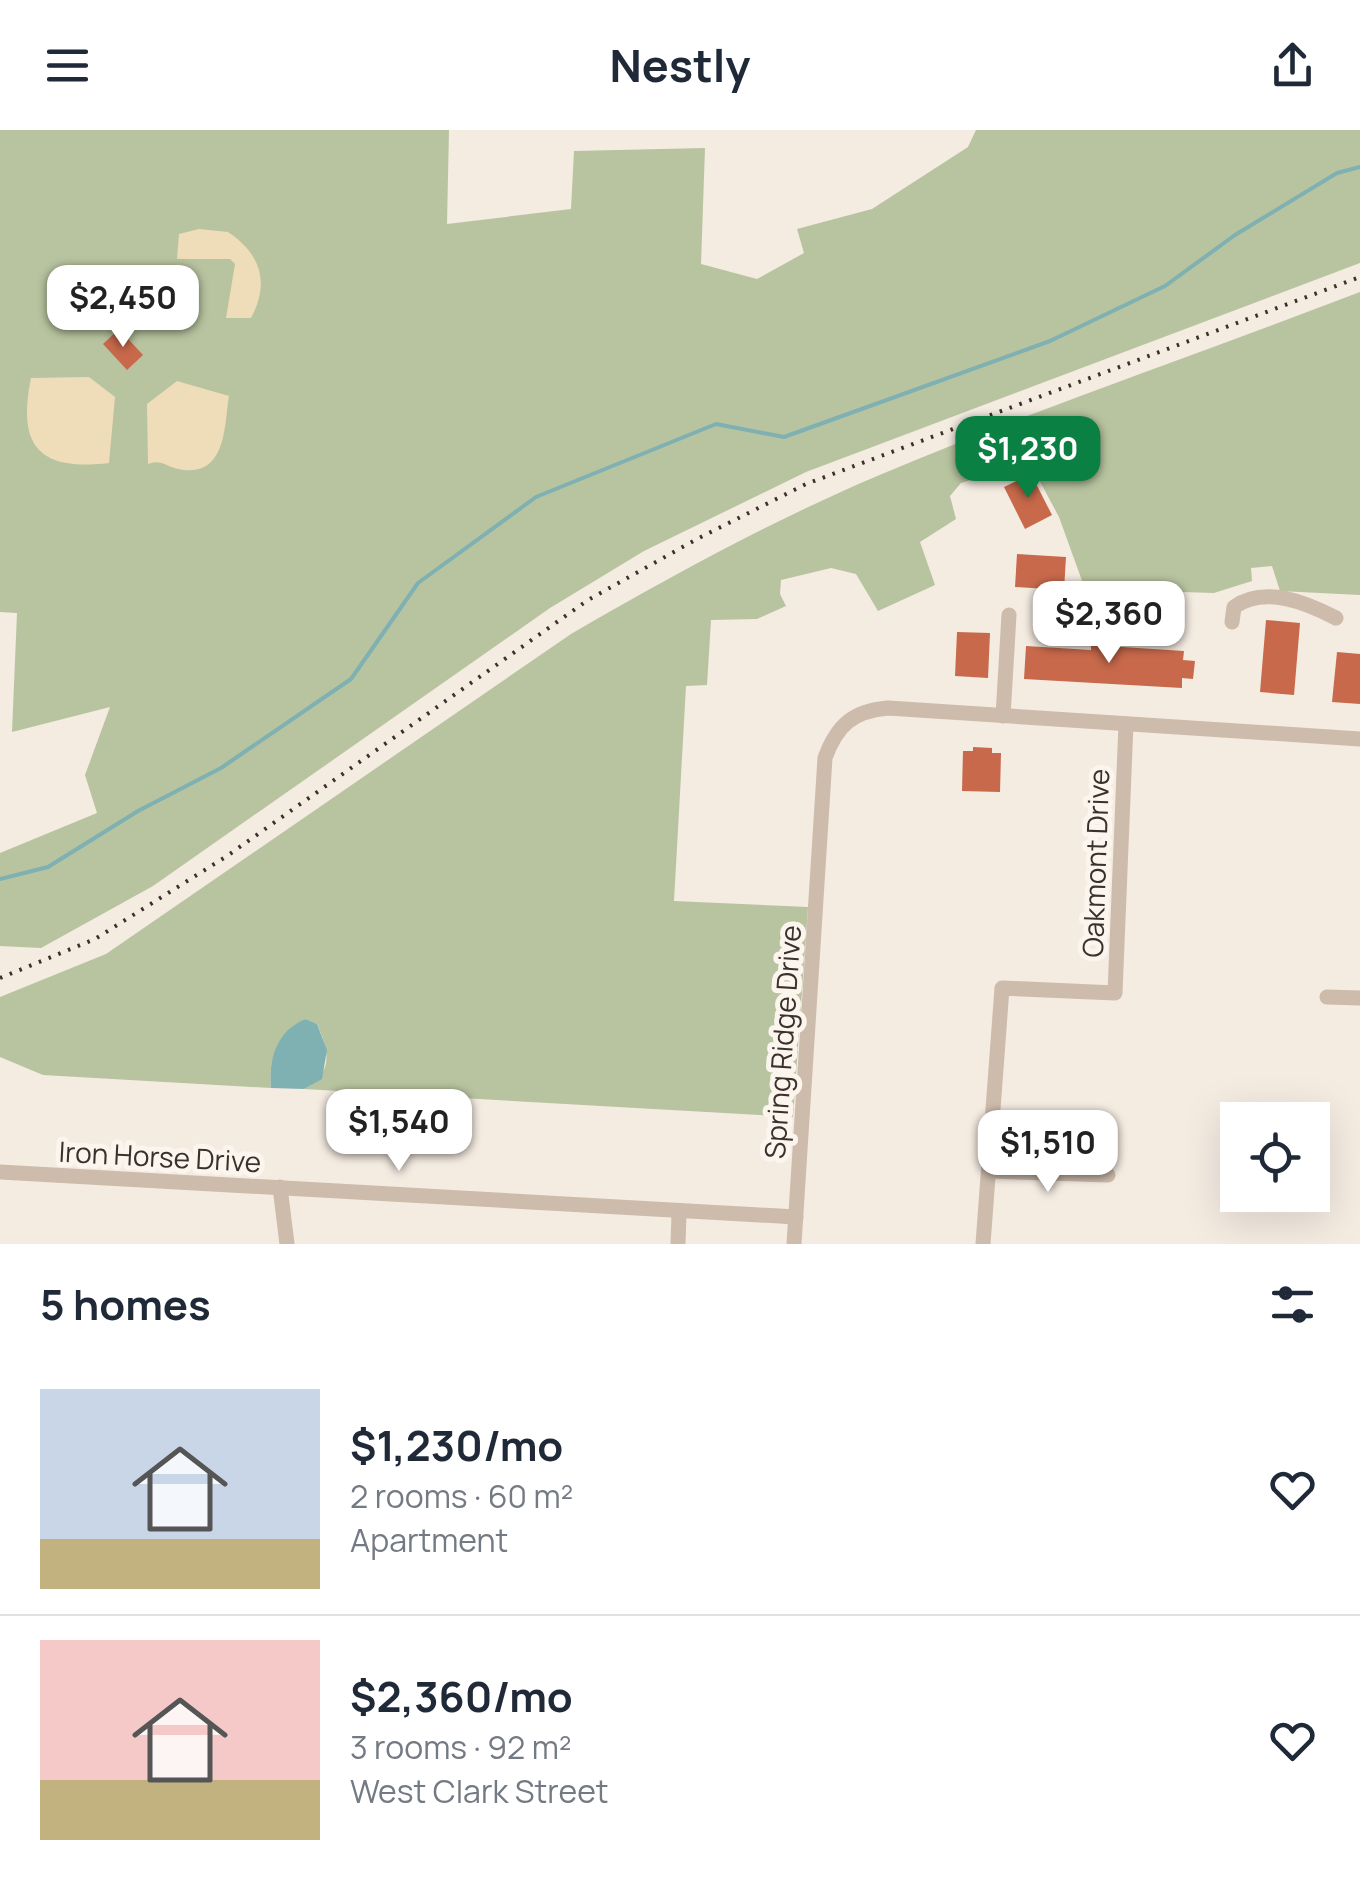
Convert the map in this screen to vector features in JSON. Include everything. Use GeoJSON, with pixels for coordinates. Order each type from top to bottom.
{"type":"FeatureCollection","features":[{"type":"Feature","properties":{"kind":"street"},"geometry":{"type":"LineString","coordinates":[[1232,622],[1234,607],[1245,600],[1262,598],[1305,602],[1336,618]]}},
{"type":"Feature","properties":{"kind":"street"},"geometry":{"type":"LineString","coordinates":[[1003,716],[1009,615]]}},
{"type":"Feature","properties":{"kind":"street","name":"Spring Ridge Drive"},"geometry":{"type":"LineString","coordinates":[[794,1244],[825,758],[848,719],[868,710],[888,708],[1360,739]]}},
{"type":"Feature","properties":{"kind":"street","name":"Oakmont Drive"},"geometry":{"type":"LineString","coordinates":[[983,1244],[1002,988],[1115,993],[1126,724]]}},
{"type":"Feature","properties":{"kind":"street"},"geometry":{"type":"LineString","coordinates":[[1327,997],[1360,998]]}},
{"type":"Feature","properties":{"kind":"street"},"geometry":{"type":"LineString","coordinates":[[990,1170],[1108,1175]]}},
{"type":"Feature","properties":{"kind":"street","name":"Iron Horse Drive"},"geometry":{"type":"LineString","coordinates":[[0,1172],[679,1214],[796,1217]]}},
{"type":"Feature","properties":{"kind":"street"},"geometry":{"type":"LineString","coordinates":[[280,1188],[288,1244]]}},
{"type":"Feature","properties":{"kind":"street"},"geometry":{"type":"LineString","coordinates":[[678,1244],[679,1214]]}},
{"type":"Feature","properties":{"kind":"green space"},"geometry":{"type":"Polygon","coordinates":[[[0,130],[449,130],[447,224],[571,209],[574,151],[705,148],[701,264],[757,279],[804,253],[797,229],[872,209],[968,147],[976,130],[1360,130],[1360,263],[806,472],[644,551],[550,608],[153,886],[41,948],[0,946],[0,853],[97,813],[85,775],[110,707],[12,732],[17,613],[0,612],[0,130]]]}},
{"type":"Feature","properties":{"kind":"green space"},"geometry":{"type":"Polygon","coordinates":[[[1360,292],[1360,595],[1280,591],[1272,566],[1251,568],[1252,581],[1214,593],[1085,589],[1059,517],[1029,461],[961,483],[950,496],[956,519],[920,542],[935,585],[878,611],[856,574],[831,568],[781,580],[780,594],[786,606],[757,619],[711,620],[707,685],[686,686],[674,901],[808,907],[793,1117],[304,1089],[320,1076],[326,1061],[325,1044],[317,1024],[306,1019],[277,1048],[271,1066],[271,1088],[43,1075],[0,1057],[0,997],[106,954],[571,634],[647,591],[763,529],[882,474],[1060,403],[1360,292]]]}},
{"type":"Feature","properties":{"kind":"sand"},"geometry":{"type":"Polygon","coordinates":[[[199,229],[228,232],[255,260],[261,281],[251,318],[226,318],[235,264],[230,259],[177,259],[179,234],[199,229]]]}},
{"type":"Feature","properties":{"kind":"sand"},"geometry":{"type":"Polygon","coordinates":[[[89,377],[115,397],[109,463],[65,463],[50,458],[31,437],[27,422],[31,378],[89,377]]]}},
{"type":"Feature","properties":{"kind":"sand"},"geometry":{"type":"Polygon","coordinates":[[[177,381],[229,396],[220,448],[206,466],[194,470],[148,464],[147,404],[177,381]]]}},
{"type":"Feature","properties":{"kind":"water"},"geometry":{"type":"Polygon","coordinates":[[[306,1019],[317,1024],[327,1050],[322,1079],[304,1089],[271,1088],[276,1047],[288,1030],[306,1019]]]}},
{"type":"Feature","properties":{"kind":"building"},"geometry":{"type":"Polygon","coordinates":[[[119,329],[143,355],[127,370],[103,344],[119,329]]]}},
{"type":"Feature","properties":{"kind":"building"},"geometry":{"type":"Polygon","coordinates":[[[1031,474],[1052,515],[1025,529],[1004,487],[1031,474]]]}},
{"type":"Feature","properties":{"kind":"building"},"geometry":{"type":"Polygon","coordinates":[[[1017,554],[1066,557],[1064,590],[1015,587],[1017,554]]]}},
{"type":"Feature","properties":{"kind":"building"},"geometry":{"type":"Polygon","coordinates":[[[1266,620],[1300,623],[1294,695],[1260,692],[1266,620]]]}},
{"type":"Feature","properties":{"kind":"building"},"geometry":{"type":"Polygon","coordinates":[[[957,632],[990,633],[988,678],[955,676],[957,632]]]}},
{"type":"Feature","properties":{"kind":"building"},"geometry":{"type":"Polygon","coordinates":[[[1091,645],[1184,651],[1183,660],[1195,661],[1193,679],[1182,678],[1182,688],[1024,679],[1026,646],[1091,650],[1091,645]]]}},
{"type":"Feature","properties":{"kind":"building"},"geometry":{"type":"Polygon","coordinates":[[[1337,652],[1360,654],[1360,704],[1332,702],[1337,652]]]}},
{"type":"Feature","properties":{"kind":"building"},"geometry":{"type":"Polygon","coordinates":[[[973,747],[992,748],[992,753],[1001,753],[1000,792],[962,791],[963,751],[973,751],[973,747]]]}},
{"type":"Feature","properties":{"kind":"waterway"},"geometry":{"type":"LineString","coordinates":[[0,879],[48,867],[138,811],[221,768],[351,679],[418,583],[536,497],[716,424],[784,437],[1050,341],[1165,286],[1235,235],[1337,173],[1360,167]]}},
{"type":"Feature","properties":{"kind":"railway"},"geometry":{"type":"LineString","coordinates":[[0,978],[95,939],[227,856],[588,600],[697,539],[806,484],[1360,277]]}}]}
